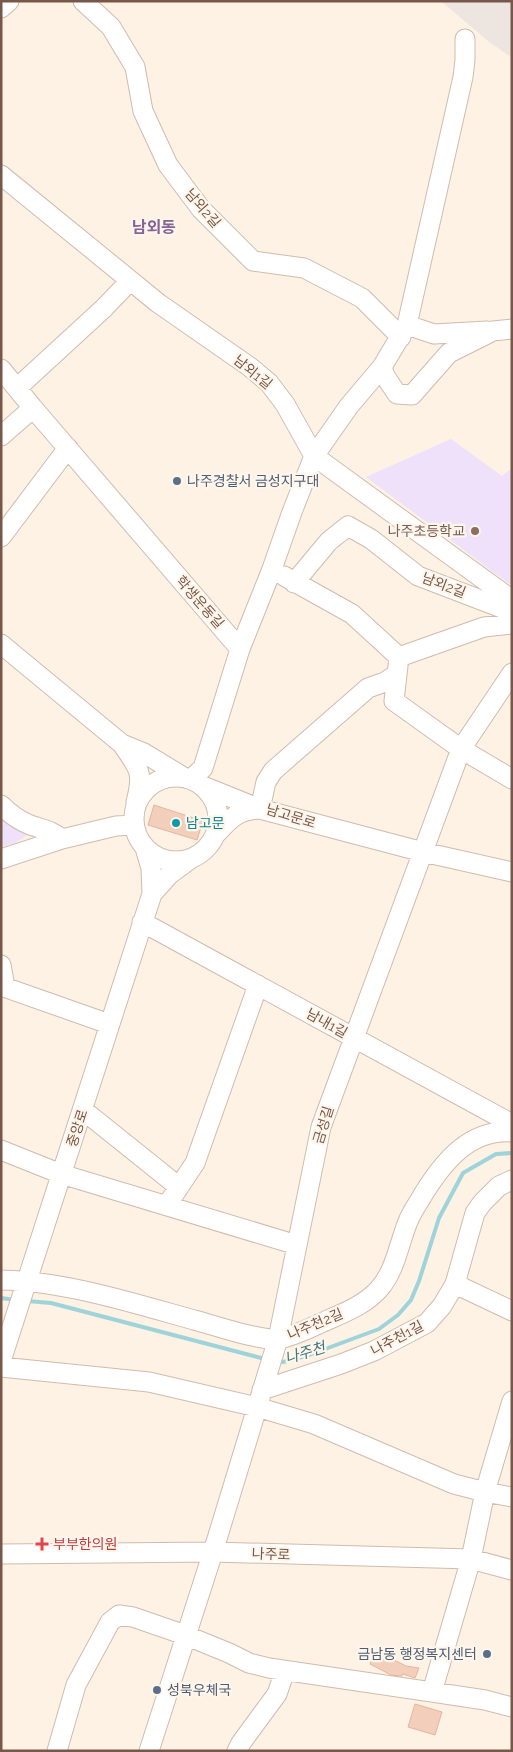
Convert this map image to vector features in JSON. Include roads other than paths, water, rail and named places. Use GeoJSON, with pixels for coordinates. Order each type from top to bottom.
{"type":"FeatureCollection","features":[{"type":"Feature","properties":{"kind":"street"},"geometry":{"type":"LineString","coordinates":[[1,8],[8,1]]}},
{"type":"Feature","properties":{"kind":"street","name":"남외2길"},"geometry":{"type":"LineString","coordinates":[[83,1],[111,27],[135,67],[143,112],[168,165],[201,209],[253,261],[304,268],[362,298],[404,331]]}},
{"type":"Feature","properties":{"kind":"street"},"geometry":{"type":"LineString","coordinates":[[193,781],[204,768],[240,649],[314,456],[349,406],[382,367],[404,331],[463,77],[465,39]]}},
{"type":"Feature","properties":{"kind":"street","name":"남외1길"},"geometry":{"type":"LineString","coordinates":[[1,176],[158,303],[250,367],[269,383],[285,404],[314,456],[512,600]]}},
{"type":"Feature","properties":{"kind":"street"},"geometry":{"type":"LineString","coordinates":[[17,388],[103,309],[130,281]]}},
{"type":"Feature","properties":{"kind":"street"},"geometry":{"type":"LineString","coordinates":[[404,331],[434,334],[512,329]]}},
{"type":"Feature","properties":{"kind":"street"},"geometry":{"type":"LineString","coordinates":[[382,367],[385,376],[397,394],[412,395],[449,353],[493,331]]}},
{"type":"Feature","properties":{"kind":"street","name":"학생운동길"},"geometry":{"type":"LineString","coordinates":[[1,369],[240,649]]}},
{"type":"Feature","properties":{"kind":"street"},"geometry":{"type":"LineString","coordinates":[[1,436],[33,408]]}},
{"type":"Feature","properties":{"kind":"street"},"geometry":{"type":"LineString","coordinates":[[1,537],[68,448]]}},
{"type":"Feature","properties":{"kind":"street","name":"남외2길"},"geometry":{"type":"LineString","coordinates":[[294,583],[329,541],[348,526],[371,539],[418,576],[512,612]]}},
{"type":"Feature","properties":{"kind":"street"},"geometry":{"type":"LineString","coordinates":[[272,569],[352,614],[398,665],[394,701],[461,749],[512,779]]}},
{"type":"Feature","properties":{"kind":"street"},"geometry":{"type":"LineString","coordinates":[[398,665],[484,627],[512,624]]}},
{"type":"Feature","properties":{"kind":"street"},"geometry":{"type":"LineString","coordinates":[[1,644],[122,744],[152,757],[193,781],[260,809]]}},
{"type":"Feature","properties":{"kind":"street","name":"남고문로"},"geometry":{"type":"LineString","coordinates":[[398,665],[385,682],[368,688],[273,771],[266,782],[260,809],[423,852],[512,872]]}},
{"type":"Feature","properties":{"kind":"street"},"geometry":{"type":"LineString","coordinates":[[423,852],[461,749],[512,673]]}},
{"type":"Feature","properties":{"kind":"street"},"geometry":{"type":"LineString","coordinates":[[122,744],[140,774],[140,787],[135,816],[137,835],[145,848],[151,868],[152,894]]}},
{"type":"Feature","properties":{"kind":"street"},"geometry":{"type":"LineString","coordinates":[[1,859],[62,839],[116,826],[135,816],[142,794],[152,784],[164,778],[177,777],[193,781],[212,796],[217,808],[218,822],[215,835]]}},
{"type":"Feature","properties":{"kind":"street"},"geometry":{"type":"LineString","coordinates":[[1,805],[8,813],[28,824],[55,833],[62,839]]}},
{"type":"Feature","properties":{"kind":"street"},"geometry":{"type":"LineString","coordinates":[[152,894],[174,870],[208,847],[215,835],[226,823],[239,813],[260,809]]}},
{"type":"Feature","properties":{"kind":"street"},"geometry":{"type":"LineString","coordinates":[[145,848],[156,856],[170,861],[184,861],[198,855]]}},
{"type":"Feature","properties":{"kind":"street","name":"금성길"},"geometry":{"type":"LineString","coordinates":[[149,1751],[213,1552],[278,1339],[321,1127],[423,852]]}},
{"type":"Feature","properties":{"kind":"street","name":"중앙로"},"geometry":{"type":"LineString","coordinates":[[2,1360],[152,894]]}},
{"type":"Feature","properties":{"kind":"street","name":"남내1길"},"geometry":{"type":"LineString","coordinates":[[142,922],[512,1124]]}},
{"type":"Feature","properties":{"kind":"street"},"geometry":{"type":"LineString","coordinates":[[1,965],[3,986],[109,1024]]}},
{"type":"Feature","properties":{"kind":"street"},"geometry":{"type":"LineString","coordinates":[[167,1205],[195,1163],[258,986]]}},
{"type":"Feature","properties":{"kind":"street"},"geometry":{"type":"LineString","coordinates":[[82,1110],[179,1187]]}},
{"type":"Feature","properties":{"kind":"street","name":"나주천2길"},"geometry":{"type":"LineString","coordinates":[[1,1280],[25,1285],[64,1287],[146,1306],[255,1337],[278,1339],[320,1323],[368,1299],[386,1280],[410,1218],[443,1165],[460,1148],[483,1135],[495,1132],[512,1132]]}},
{"type":"Feature","properties":{"kind":"street"},"geometry":{"type":"LineString","coordinates":[[1,1150],[61,1174],[297,1245]]}},
{"type":"Feature","properties":{"kind":"street","name":"나주천1길"},"geometry":{"type":"LineString","coordinates":[[259,1398],[374,1351],[422,1326],[436,1315],[455,1284],[475,1214],[482,1203],[498,1186],[512,1180]]}},
{"type":"Feature","properties":{"kind":"street"},"geometry":{"type":"LineString","coordinates":[[455,1284],[512,1311]]}},
{"type":"Feature","properties":{"kind":"street"},"geometry":{"type":"LineString","coordinates":[[2,1360],[259,1398],[314,1424],[454,1484],[512,1497]]}},
{"type":"Feature","properties":{"kind":"street"},"geometry":{"type":"LineString","coordinates":[[432,1692],[471,1559],[485,1492],[512,1401]]}},
{"type":"Feature","properties":{"kind":"street","name":"나주로"},"geometry":{"type":"LineString","coordinates":[[1,1554],[213,1552],[471,1559],[512,1570]]}},
{"type":"Feature","properties":{"kind":"street"},"geometry":{"type":"LineString","coordinates":[[57,1751],[76,1685],[110,1622],[119,1615],[133,1617],[185,1635],[249,1663],[286,1671],[485,1700],[512,1707]]}},
{"type":"Feature","properties":{"kind":"street"},"geometry":{"type":"LineString","coordinates":[[237,1751],[277,1694],[286,1671]]}},
{"type":"Feature","properties":{"kind":"waterway","name":"나주천"},"geometry":{"type":"LineString","coordinates":[[277,1361],[283,1362],[309,1355],[379,1329],[398,1315],[411,1300],[439,1218],[463,1173],[496,1154],[512,1153]]}},
{"type":"Feature","properties":{"kind":"waterway","name":"나주천"},"geometry":{"type":"LineString","coordinates":[[1,1298],[15,1300]]}},
{"type":"Feature","properties":{"kind":"waterway","name":"나주천"},"geometry":{"type":"LineString","coordinates":[[27,1301],[51,1303],[265,1359]]}},
{"type":"Feature","properties":{"kind":"place","name":"나주경찰서 금성지구대"},"geometry":{"type":"Point","coordinates":[177,481]}},
{"type":"Feature","properties":{"kind":"place","name":"나주초등학교"},"geometry":{"type":"Point","coordinates":[475,531]}},
{"type":"Feature","properties":{"kind":"place","name":"남고문"},"geometry":{"type":"Point","coordinates":[176,823]}},
{"type":"Feature","properties":{"kind":"place","name":"부부한의원"},"geometry":{"type":"Point","coordinates":[42,1544]}},
{"type":"Feature","properties":{"kind":"place","name":"금남동 행정복지센터"},"geometry":{"type":"Point","coordinates":[487,1654]}},
{"type":"Feature","properties":{"kind":"place","name":"성북우체국"},"geometry":{"type":"Point","coordinates":[157,1690]}},
{"type":"Feature","properties":{"kind":"district","name":"남외동"},"geometry":{"type":"Point","coordinates":[154,227]}}]}
